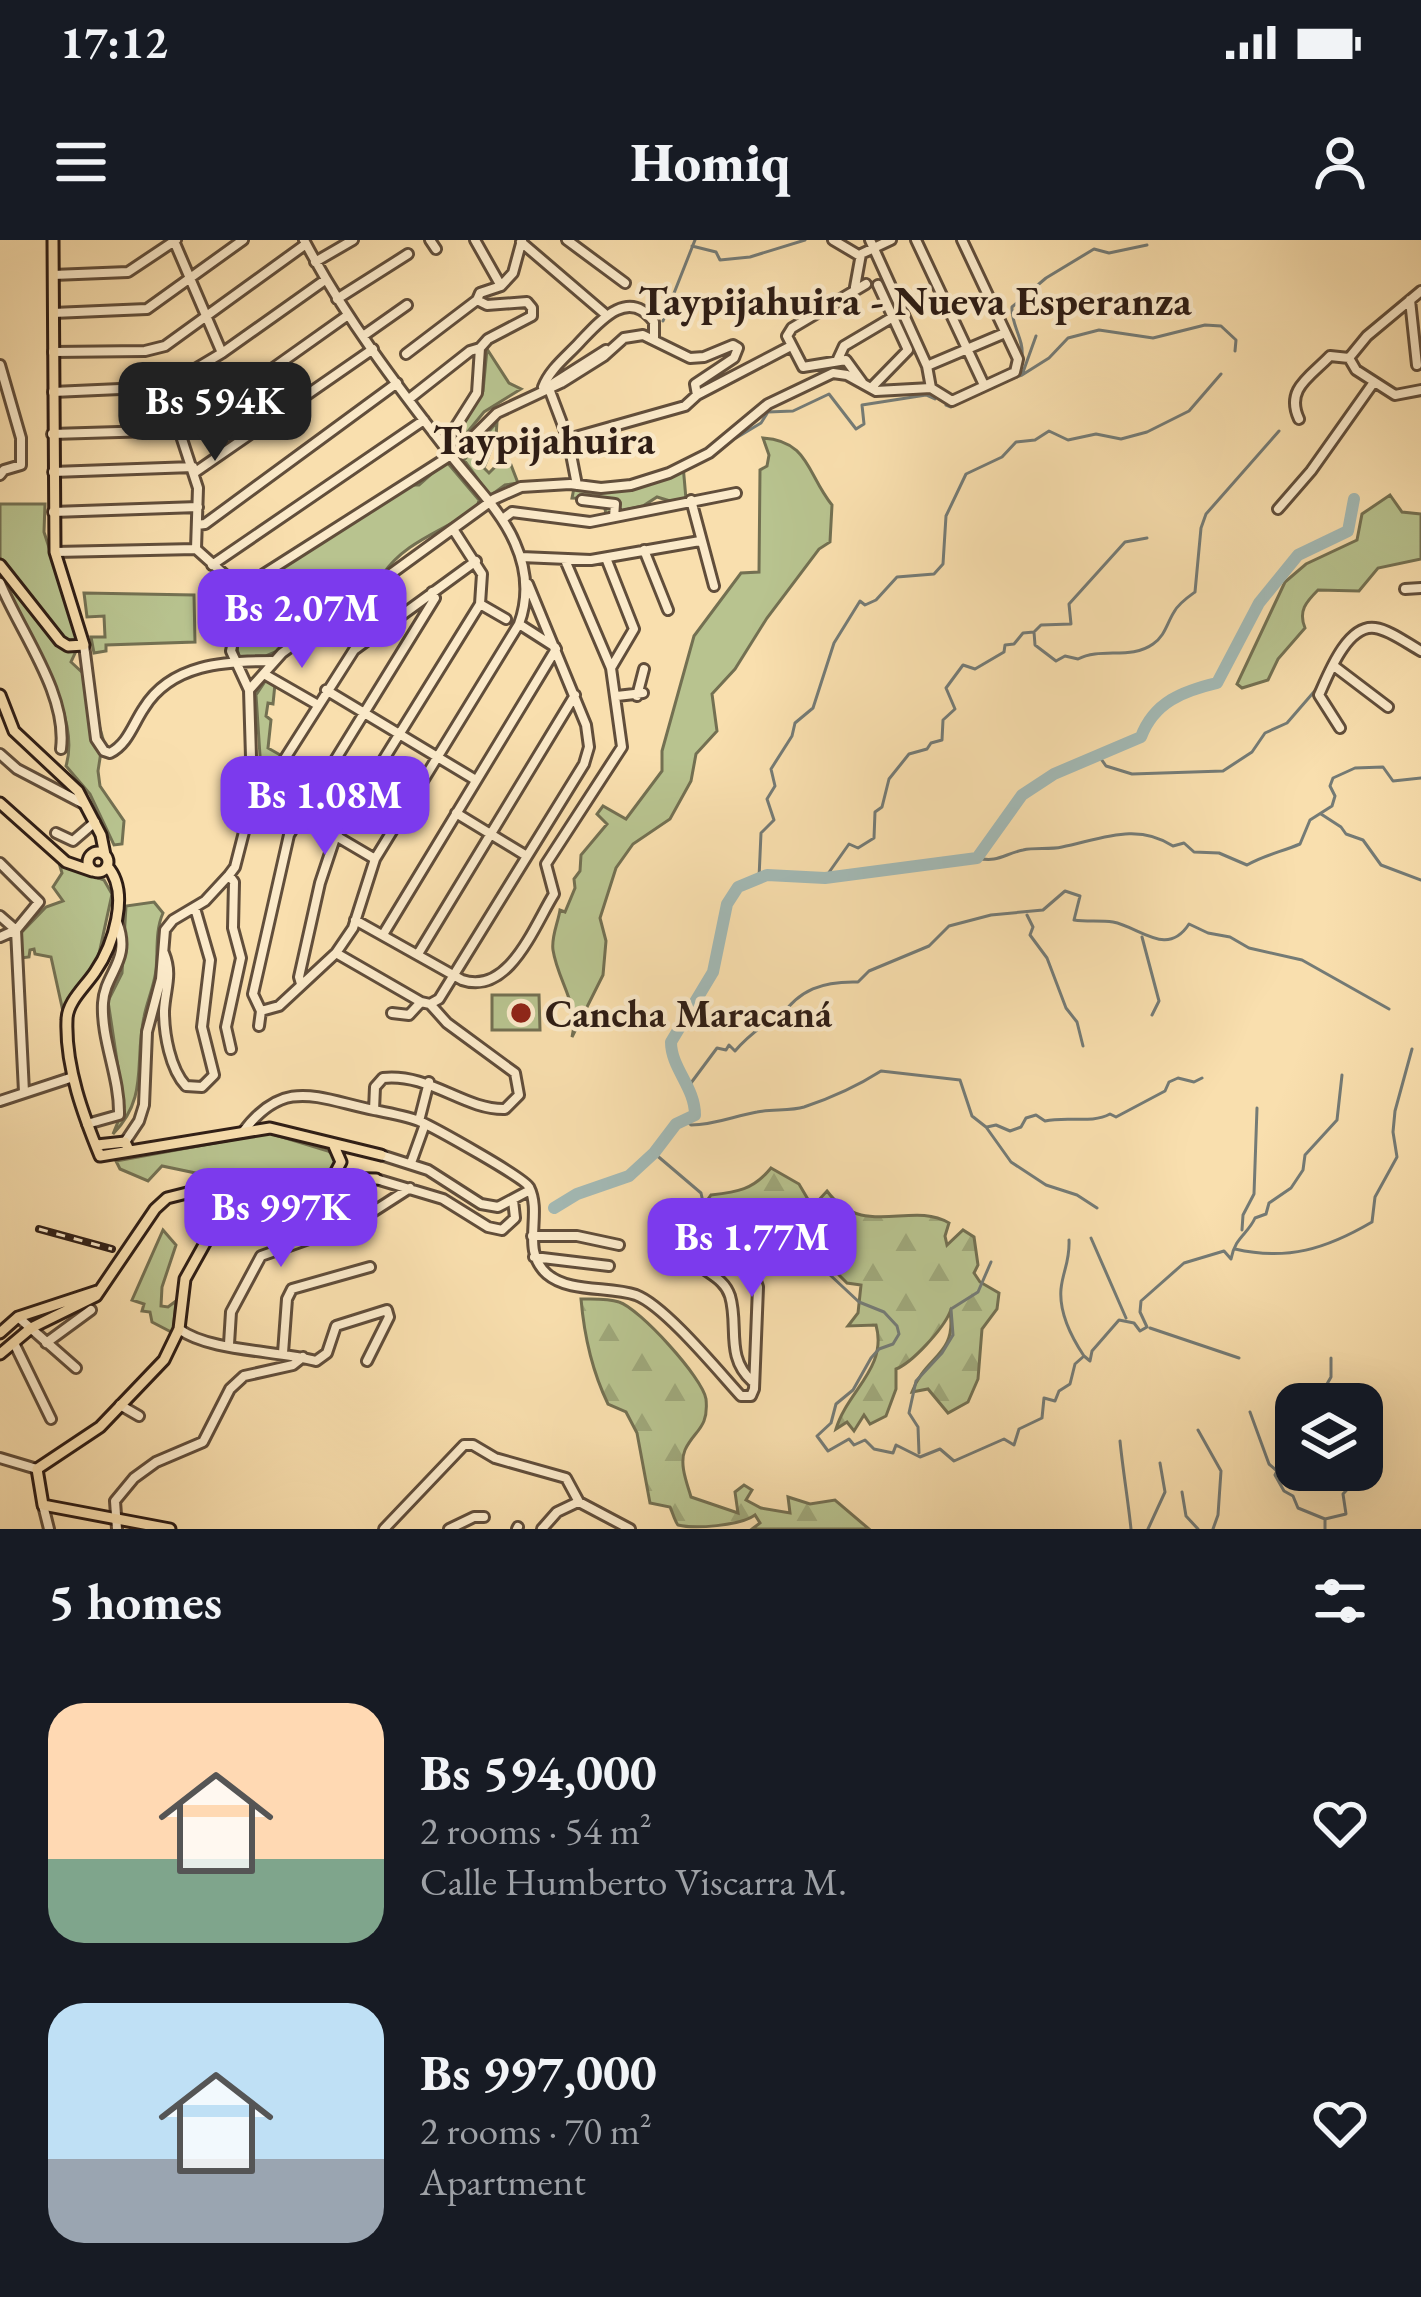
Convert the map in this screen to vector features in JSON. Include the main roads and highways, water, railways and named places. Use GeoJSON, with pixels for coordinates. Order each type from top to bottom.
{"type":"FeatureCollection","features":[{"type":"Feature","properties":{"kind":"main road"},"geometry":{"type":"LineString","coordinates":[[0,565],[60,640],[68,646],[84,645],[55,552],[53,240]]}},
{"type":"Feature","properties":{"kind":"main road"},"geometry":{"type":"LineString","coordinates":[[0,695],[14,731],[60,770],[88,808],[105,846],[101,866]]}},
{"type":"Feature","properties":{"kind":"main road"},"geometry":{"type":"LineString","coordinates":[[0,803],[66,862],[101,866]]}},
{"type":"Feature","properties":{"kind":"main road"},"geometry":{"type":"LineString","coordinates":[[90,856],[97,827]]}},
{"type":"Feature","properties":{"kind":"main road"},"geometry":{"type":"LineString","coordinates":[[66,862],[90,856]]}},
{"type":"Feature","properties":{"kind":"main road"},"geometry":{"type":"LineString","coordinates":[[90,856],[115,876],[116,920],[99,966],[66,1017],[73,1078],[87,1124],[105,1148],[275,1128],[381,1155],[372,1170],[356,1178],[332,1178],[234,1198],[219,1215],[185,1279],[179,1329],[164,1360],[100,1426],[37,1469],[43,1505],[170,1529]]}},
{"type":"Feature","properties":{"kind":"main road"},"geometry":{"type":"LineString","coordinates":[[90,856],[101,866]]}},
{"type":"Feature","properties":{"kind":"main road"},"geometry":{"type":"LineString","coordinates":[[334,1146],[341,1164],[356,1178]]}},
{"type":"Feature","properties":{"kind":"main road"},"geometry":{"type":"LineString","coordinates":[[332,1178],[346,1153],[357,1150]]}},
{"type":"Feature","properties":{"kind":"main road"},"geometry":{"type":"LineString","coordinates":[[357,1150],[372,1170]]}},
{"type":"Feature","properties":{"kind":"main road"},"geometry":{"type":"LineString","coordinates":[[0,1354],[31,1328],[85,1304],[102,1290],[136,1232],[167,1198],[187,1193],[219,1215]]}},
{"type":"Feature","properties":{"kind":"main road"},"geometry":{"type":"LineString","coordinates":[[0,1333],[18,1317],[102,1290]]}},
{"type":"Feature","properties":{"kind":"waterway"},"geometry":{"type":"LineString","coordinates":[[663,321],[695,240]]}},
{"type":"Feature","properties":{"kind":"waterway"},"geometry":{"type":"LineString","coordinates":[[692,246],[716,252],[720,260],[750,257],[805,240]]}},
{"type":"Feature","properties":{"kind":"waterway"},"geometry":{"type":"LineString","coordinates":[[1022,356],[1012,307],[1046,278],[1094,249],[1109,253],[1147,245]]}},
{"type":"Feature","properties":{"kind":"waterway"},"geometry":{"type":"LineString","coordinates":[[1022,375],[1049,358],[1068,338],[1099,330],[1153,338],[1205,325],[1221,326],[1236,340],[1235,351]]}},
{"type":"Feature","properties":{"kind":"waterway"},"geometry":{"type":"LineString","coordinates":[[990,387],[1022,375],[1036,336]]}},
{"type":"Feature","properties":{"kind":"waterway"},"geometry":{"type":"LineString","coordinates":[[759,878],[761,833],[774,820],[767,799],[775,786],[771,769],[795,723],[813,708],[834,643],[860,601],[865,605],[876,600],[897,577],[934,574],[943,564],[946,516],[966,474],[1002,457],[1016,442],[1035,440],[1049,431],[1068,440],[1096,434],[1121,439],[1147,432],[1189,411],[1221,374]]}},
{"type":"Feature","properties":{"kind":"waterway"},"geometry":{"type":"LineString","coordinates":[[736,438],[761,423],[768,412],[793,411],[829,394],[856,429],[864,424],[862,405],[926,395],[935,399]]}},
{"type":"Feature","properties":{"kind":"waterway"},"geometry":{"type":"LineString","coordinates":[[946,405],[976,394]]}},
{"type":"Feature","properties":{"kind":"waterway"},"geometry":{"type":"LineString","coordinates":[[1034,632],[1035,645],[1056,661],[1065,656],[1078,659],[1135,651],[1157,641],[1176,609],[1195,592],[1206,514],[1279,431]]}},
{"type":"Feature","properties":{"kind":"waterway"},"geometry":{"type":"LineString","coordinates":[[554,1208],[577,1194],[629,1176],[676,1124],[695,1115],[671,1042],[713,972],[727,904],[738,887],[767,875],[825,878],[977,858],[1022,795],[1054,774],[1141,737],[1154,715],[1171,700],[1217,683],[1259,603],[1298,555],[1348,531],[1354,499]]}},
{"type":"Feature","properties":{"kind":"waterway"},"geometry":{"type":"LineString","coordinates":[[825,878],[849,844],[858,848],[874,838],[875,812],[882,807],[889,779],[909,754],[942,740],[943,720],[955,709],[946,688],[963,665],[975,669],[1041,625],[1071,624],[1069,604],[1125,542],[1147,538]]}},
{"type":"Feature","properties":{"kind":"waterway"},"geometry":{"type":"LineString","coordinates":[[1099,756],[1106,766],[1132,774],[1223,771],[1252,752],[1265,733],[1287,723],[1319,686]]}},
{"type":"Feature","properties":{"kind":"waterway"},"geometry":{"type":"LineString","coordinates":[[977,858],[996,859],[1028,849],[1132,834],[1173,846],[1184,843],[1194,852],[1219,853],[1247,865],[1300,844],[1310,820],[1332,806],[1333,778],[1355,768],[1383,767],[1393,781],[1421,778]]}},
{"type":"Feature","properties":{"kind":"waterway"},"geometry":{"type":"LineString","coordinates":[[1321,814],[1346,834],[1363,840],[1381,865],[1421,880]]}},
{"type":"Feature","properties":{"kind":"waterway"},"geometry":{"type":"LineString","coordinates":[[688,1087],[717,1048],[726,1050],[729,1045],[735,1051],[813,989],[858,982],[869,971],[929,946],[949,926],[991,915],[1043,910],[1065,891],[1080,896],[1074,920],[1113,922],[1162,940],[1181,934],[1189,924],[1249,948],[1302,960],[1389,1009]]}},
{"type":"Feature","properties":{"kind":"waterway"},"geometry":{"type":"LineString","coordinates":[[1027,915],[1033,927],[1030,935],[1047,958],[1083,1046]]}},
{"type":"Feature","properties":{"kind":"waterway"},"geometry":{"type":"LineString","coordinates":[[1142,937],[1159,1001],[1152,1015]]}},
{"type":"Feature","properties":{"kind":"waterway"},"geometry":{"type":"LineString","coordinates":[[1235,1249],[1272,1254],[1306,1250],[1372,1222],[1375,1197],[1397,1157],[1395,1111],[1412,1049]]}},
{"type":"Feature","properties":{"kind":"waterway"},"geometry":{"type":"LineString","coordinates":[[686,1120],[700,1125],[804,1107],[881,1071],[960,1080],[972,1116],[1011,1162],[1046,1185],[1077,1195],[1097,1208]]}},
{"type":"Feature","properties":{"kind":"waterway"},"geometry":{"type":"LineString","coordinates":[[654,1153],[701,1193],[705,1211],[743,1233],[780,1242],[802,1263],[829,1274],[859,1302],[884,1312],[897,1326],[899,1334],[893,1344],[871,1358],[853,1390],[836,1404],[831,1423],[817,1436],[828,1451],[849,1439],[854,1445],[865,1440],[874,1449],[893,1453],[896,1445],[920,1457],[940,1449],[954,1461],[1004,1439],[1014,1445],[1019,1429],[1042,1418],[1044,1398],[1055,1401],[1059,1391],[1070,1384],[1075,1364],[1084,1356],[1090,1361],[1092,1351],[1119,1320],[1134,1323],[1140,1331],[1147,1327],[1141,1301],[1184,1263],[1224,1251],[1231,1259],[1255,1218],[1266,1214],[1269,1203],[1291,1188],[1303,1170],[1305,1155],[1337,1120],[1342,1075]]}},
{"type":"Feature","properties":{"kind":"waterway"},"geometry":{"type":"LineString","coordinates":[[987,1127],[1010,1131],[1036,1115],[1045,1121],[1116,1117],[1165,1091],[1169,1082],[1202,1078]]}},
{"type":"Feature","properties":{"kind":"waterway"},"geometry":{"type":"LineString","coordinates":[[1242,1230],[1243,1215],[1254,1194],[1257,1108]]}},
{"type":"Feature","properties":{"kind":"waterway"},"geometry":{"type":"LineString","coordinates":[[1091,1238],[1126,1318]]}},
{"type":"Feature","properties":{"kind":"waterway"},"geometry":{"type":"LineString","coordinates":[[1069,1240],[1062,1307],[1084,1356]]}},
{"type":"Feature","properties":{"kind":"waterway"},"geometry":{"type":"LineString","coordinates":[[919,1453],[918,1427],[909,1413],[916,1381],[953,1335],[951,1309],[978,1292],[991,1262]]}},
{"type":"Feature","properties":{"kind":"waterway"},"geometry":{"type":"LineString","coordinates":[[1150,1328],[1239,1358]]}},
{"type":"Feature","properties":{"kind":"waterway"},"geometry":{"type":"LineString","coordinates":[[1328,1383],[1331,1358]]}},
{"type":"Feature","properties":{"kind":"waterway"},"geometry":{"type":"LineString","coordinates":[[1250,1412],[1284,1491],[1293,1496],[1298,1508],[1325,1519]]}},
{"type":"Feature","properties":{"kind":"waterway"},"geometry":{"type":"LineString","coordinates":[[1198,1430],[1221,1471],[1213,1529]]}},
{"type":"Feature","properties":{"kind":"waterway"},"geometry":{"type":"LineString","coordinates":[[1120,1441],[1131,1529]]}},
{"type":"Feature","properties":{"kind":"waterway"},"geometry":{"type":"LineString","coordinates":[[1148,1529],[1165,1492],[1160,1463]]}},
{"type":"Feature","properties":{"kind":"waterway"},"geometry":{"type":"LineString","coordinates":[[1325,1529],[1325,1519],[1346,1514],[1346,1491]]}},
{"type":"Feature","properties":{"kind":"waterway"},"geometry":{"type":"LineString","coordinates":[[1182,1492],[1186,1516],[1198,1529]]}},
{"type":"Feature","properties":{"kind":"railway"},"geometry":{"type":"LineString","coordinates":[[39,1229],[112,1249]]}},
{"type":"Feature","properties":{"kind":"place","name":"Cancha Maracaná"},"geometry":{"type":"Point","coordinates":[521,1013]}},
{"type":"Feature","properties":{"kind":"district","name":"Taypijahuira - Nueva Esperanza"},"geometry":{"type":"Point","coordinates":[915,300]}},
{"type":"Feature","properties":{"kind":"district","name":"Taypijahuira"},"geometry":{"type":"Point","coordinates":[544,439]}}]}
